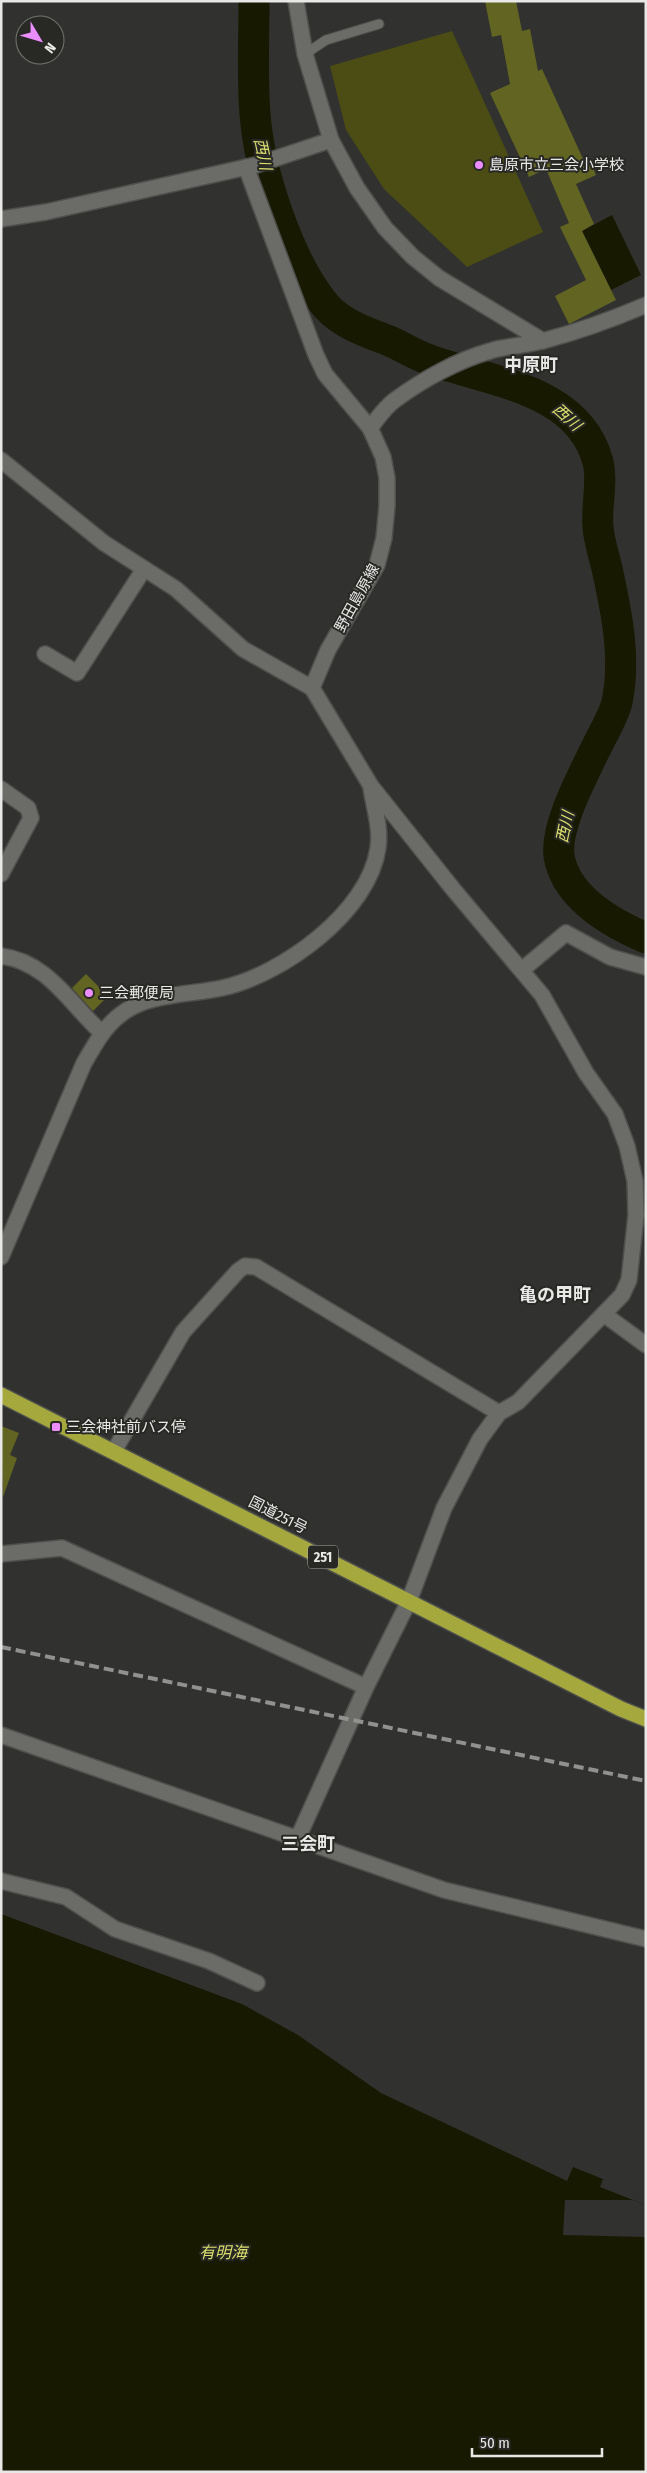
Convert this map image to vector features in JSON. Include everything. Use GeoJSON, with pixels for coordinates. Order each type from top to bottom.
{"type":"FeatureCollection","features":[{"type":"Feature","properties":{"kind":"highway","name":"国道251号"},"geometry":{"type":"LineString","coordinates":[[1,1394],[621,1709],[646,1719]]}},
{"type":"Feature","properties":{"kind":"street"},"geometry":{"type":"LineString","coordinates":[[296,1],[305,54],[331,140],[352,181],[380,220],[413,256],[439,278],[543,341]]}},
{"type":"Feature","properties":{"kind":"street"},"geometry":{"type":"LineString","coordinates":[[1,219],[46,212],[251,166],[331,140]]}},
{"type":"Feature","properties":{"kind":"street","name":"野田島原線"},"geometry":{"type":"LineString","coordinates":[[251,166],[316,355],[326,374],[370,428],[384,457],[387,478],[384,538],[377,565],[328,650],[312,688]]}},
{"type":"Feature","properties":{"kind":"street"},"geometry":{"type":"LineString","coordinates":[[370,428],[394,400],[438,374],[473,357],[491,350],[543,341],[610,321],[646,304]]}},
{"type":"Feature","properties":{"kind":"street"},"geometry":{"type":"LineString","coordinates":[[1,460],[104,543],[176,589],[242,649],[312,688],[371,786],[453,889],[542,995],[586,1073],[614,1114],[629,1154],[635,1181],[636,1215],[628,1280],[622,1295],[605,1315],[518,1402],[499,1413],[480,1439],[444,1508],[409,1601],[366,1686],[297,1840]]}},
{"type":"Feature","properties":{"kind":"street"},"geometry":{"type":"LineString","coordinates":[[45,654],[77,674],[144,569]]}},
{"type":"Feature","properties":{"kind":"street"},"geometry":{"type":"LineString","coordinates":[[1,1256],[84,1063],[102,1033],[121,1014],[138,1005],[158,999],[246,982],[274,969],[326,932],[348,908],[366,884],[375,866],[379,836],[371,786]]}},
{"type":"Feature","properties":{"kind":"street"},"geometry":{"type":"LineString","coordinates":[[1,789],[28,808],[31,818],[1,874]]}},
{"type":"Feature","properties":{"kind":"street"},"geometry":{"type":"LineString","coordinates":[[522,969],[566,933],[610,957],[646,967]]}},
{"type":"Feature","properties":{"kind":"street"},"geometry":{"type":"LineString","coordinates":[[1,956],[27,962],[45,974],[102,1033]]}},
{"type":"Feature","properties":{"kind":"street"},"geometry":{"type":"LineString","coordinates":[[114,1451],[183,1332],[238,1271],[250,1265],[499,1413]]}},
{"type":"Feature","properties":{"kind":"street"},"geometry":{"type":"LineString","coordinates":[[605,1315],[646,1344]]}},
{"type":"Feature","properties":{"kind":"street"},"geometry":{"type":"LineString","coordinates":[[1,1554],[62,1548],[366,1686]]}},
{"type":"Feature","properties":{"kind":"street"},"geometry":{"type":"LineString","coordinates":[[1,1735],[444,1890],[646,1939]]}},
{"type":"Feature","properties":{"kind":"street"},"geometry":{"type":"LineString","coordinates":[[1,1880],[66,1897],[115,1929],[209,1961],[257,1983]]}},
{"type":"Feature","properties":{"kind":"lane"},"geometry":{"type":"LineString","coordinates":[[305,54],[326,40],[379,24]]}},
{"type":"Feature","properties":{"kind":"shaded area"},"geometry":{"type":"Polygon","coordinates":[[[452,31],[543,232],[467,267],[384,189],[346,130],[330,66],[452,31]]]}},
{"type":"Feature","properties":{"kind":"water"},"geometry":{"type":"Polygon","coordinates":[[[612,215],[641,275],[611,290],[582,231],[612,215]]]}},
{"type":"Feature","properties":{"kind":"water","name":"有明海"},"geometry":{"type":"Polygon","coordinates":[[[1,1914],[242,2004],[298,2035],[381,2093],[567,2181],[573,2167],[603,2179],[600,2187],[646,2205],[646,2472],[1,2472],[1,1914]]]}},
{"type":"Feature","properties":{"kind":"pier"},"geometry":{"type":"Polygon","coordinates":[[[565,2200],[633,2200],[646,2205],[646,2237],[563,2235],[565,2200]]]}},
{"type":"Feature","properties":{"kind":"building"},"geometry":{"type":"Polygon","coordinates":[[[485,1],[516,1],[522,31],[530,29],[538,71],[542,69],[584,161],[589,159],[596,175],[576,184],[594,224],[582,231],[616,300],[569,324],[555,296],[586,280],[560,227],[569,223],[546,169],[529,177],[490,93],[510,84],[501,35],[492,37],[485,1]]]}},
{"type":"Feature","properties":{"kind":"building","name":"三会郵便局"},"geometry":{"type":"Polygon","coordinates":[[[86,974],[108,996],[93,1011],[72,988],[86,974]]]}},
{"type":"Feature","properties":{"kind":"building"},"geometry":{"type":"Polygon","coordinates":[[[1,1426],[19,1433],[10,1455],[17,1458],[3,1497],[1,1426]]]}},
{"type":"Feature","properties":{"kind":"waterway","name":"西川"},"geometry":{"type":"LineString","coordinates":[[254,1],[253,72],[255,114],[269,188],[288,241],[312,287],[326,306],[339,318],[355,327],[393,342],[424,358],[505,383],[553,403],[572,418],[588,438],[598,462],[600,486],[598,527],[617,621],[621,670],[620,686],[613,714],[565,817],[561,831],[559,856],[563,871],[580,896],[605,917],[646,938]]}},
{"type":"Feature","properties":{"kind":"railway"},"geometry":{"type":"LineString","coordinates":[[1,1647],[646,1781]]}},
{"type":"Feature","properties":{"kind":"place","name":"島原市立三会小学校"},"geometry":{"type":"Point","coordinates":[479,165]}},
{"type":"Feature","properties":{"kind":"place","name":"三会郵便局"},"geometry":{"type":"Point","coordinates":[89,993]}},
{"type":"Feature","properties":{"kind":"place","name":"三会神社前バス停"},"geometry":{"type":"Point","coordinates":[56,1427]}},
{"type":"Feature","properties":{"kind":"district","name":"中原町"},"geometry":{"type":"Point","coordinates":[531,365]}},
{"type":"Feature","properties":{"kind":"district","name":"亀の甲町"},"geometry":{"type":"Point","coordinates":[555,1295]}},
{"type":"Feature","properties":{"kind":"district","name":"三会町"},"geometry":{"type":"Point","coordinates":[308,1844]}}]}
